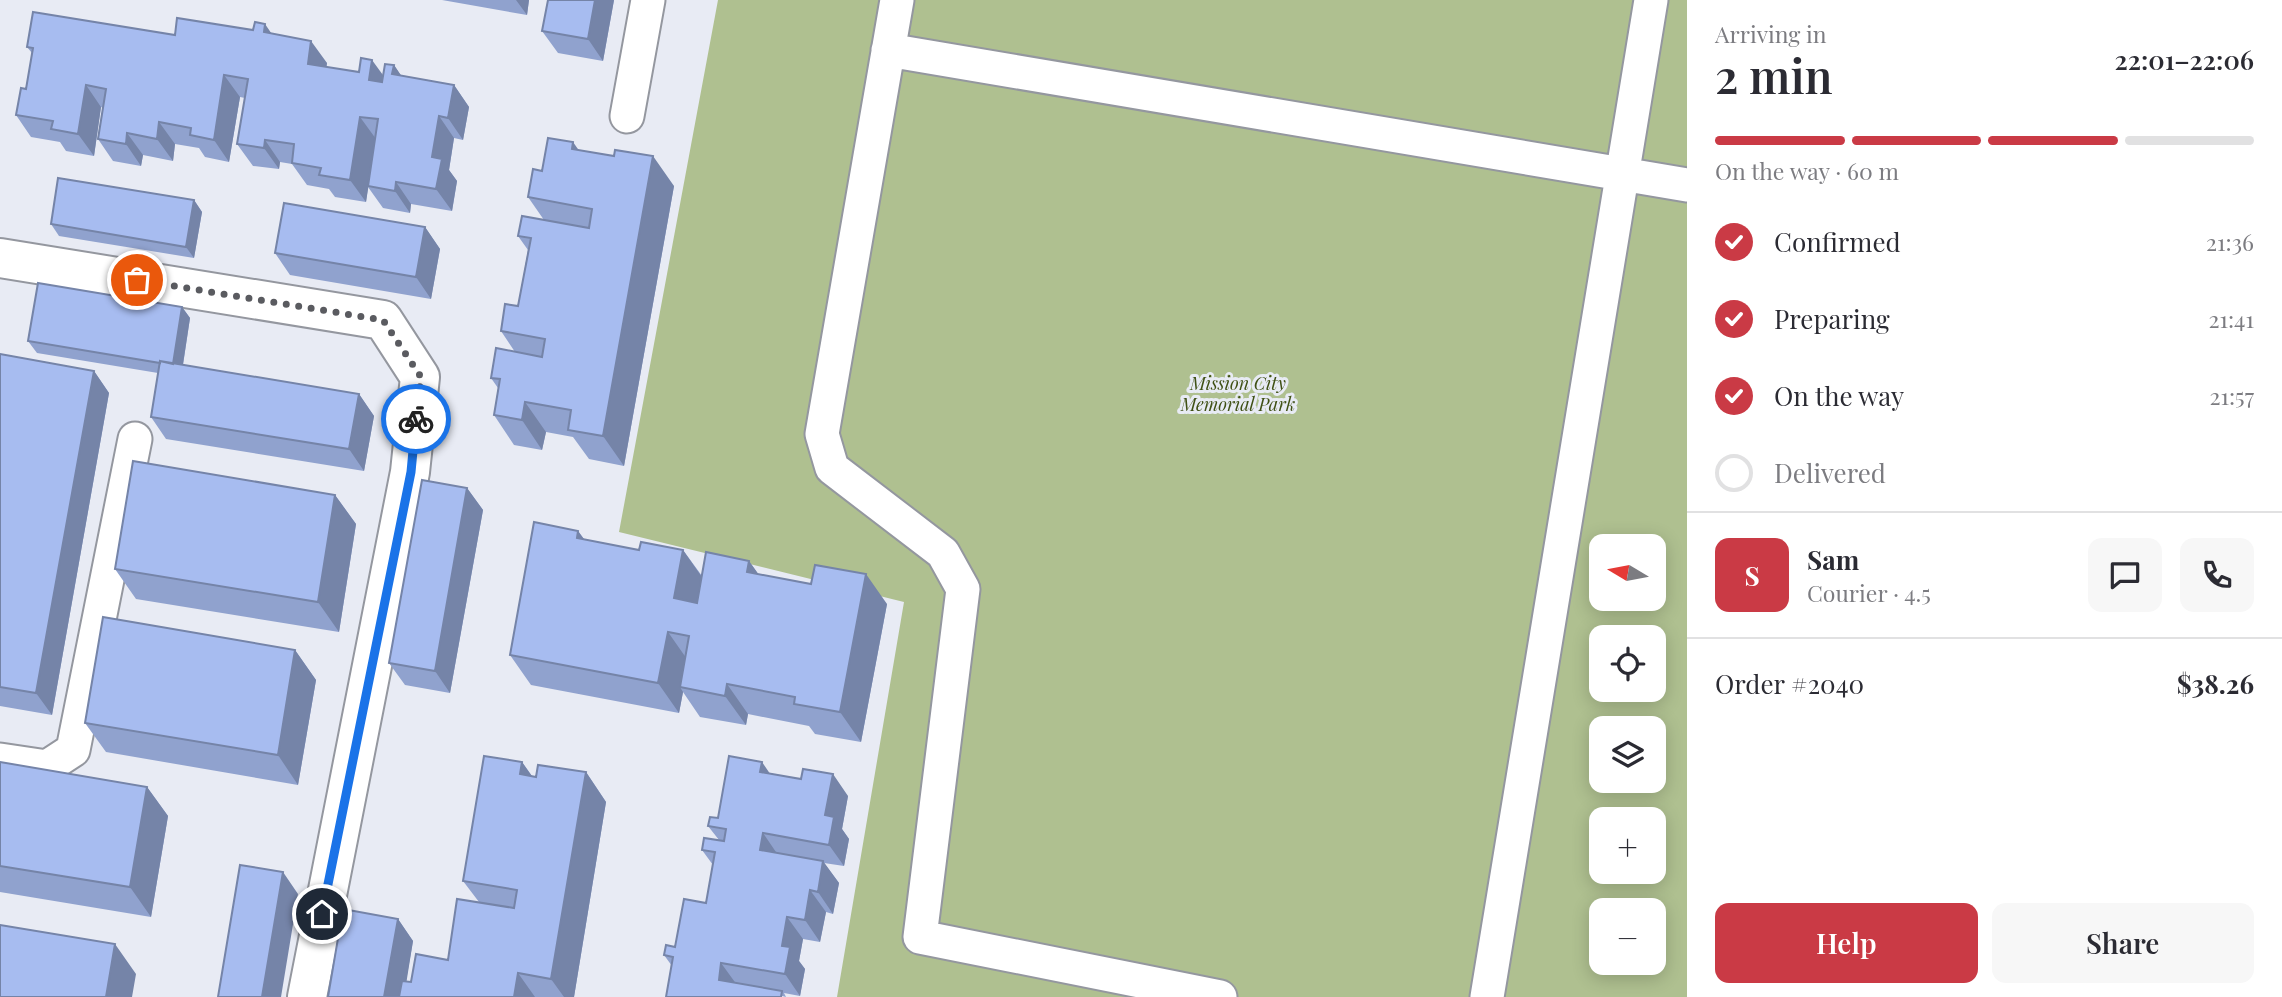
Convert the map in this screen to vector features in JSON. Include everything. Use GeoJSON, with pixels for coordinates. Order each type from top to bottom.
{"type":"FeatureCollection","features":[{"type":"Feature","properties":{"kind":"street"},"geometry":{"type":"LineString","coordinates":[[0,258],[383,320],[421,377],[411,472],[307,997]]}},
{"type":"Feature","properties":{"kind":"lane"},"geometry":{"type":"LineString","coordinates":[[627,116],[648,0]]}},
{"type":"Feature","properties":{"kind":"lane"},"geometry":{"type":"LineString","coordinates":[[897,0],[822,434],[832,468],[943,553],[963,589],[920,937],[1220,997]]}},
{"type":"Feature","properties":{"kind":"lane"},"geometry":{"type":"LineString","coordinates":[[1487,997],[1651,0]]}},
{"type":"Feature","properties":{"kind":"lane"},"geometry":{"type":"LineString","coordinates":[[888,50],[1687,185]]}},
{"type":"Feature","properties":{"kind":"lane"},"geometry":{"type":"LineString","coordinates":[[0,760],[47,766],[72,750],[135,439]]}},
{"type":"Feature","properties":{"kind":"green space","name":"Mission City Memorial Park"},"geometry":{"type":"Polygon","coordinates":[[[718,0],[1687,0],[1687,997],[837,997],[904,602],[619,532],[718,0]]]}},
{"type":"Feature","properties":{"kind":"building"},"geometry":{"type":"Polygon","coordinates":[[[548,0],[595,0],[588,39],[542,31],[548,0]]]}},
{"type":"Feature","properties":{"kind":"building"},"geometry":{"type":"Polygon","coordinates":[[[33,12],[175,35],[177,18],[253,30],[255,22],[265,24],[264,32],[311,41],[308,64],[359,72],[361,58],[372,60],[369,80],[382,82],[385,64],[394,65],[392,74],[454,85],[448,118],[439,116],[432,157],[442,159],[436,189],[396,182],[395,191],[368,186],[378,119],[360,117],[350,180],[319,175],[321,168],[292,163],[294,144],[265,140],[264,148],[237,144],[248,79],[224,75],[214,140],[190,135],[191,128],[159,122],[157,139],[127,133],[126,144],[98,139],[106,89],[86,85],[78,134],[51,129],[53,121],[16,115],[21,88],[26,89],[33,48],[27,47],[33,12]]]}},
{"type":"Feature","properties":{"kind":"building"},"geometry":{"type":"Polygon","coordinates":[[[548,138],[573,142],[572,149],[614,156],[615,150],[653,156],[603,436],[568,430],[571,410],[525,402],[522,420],[494,415],[500,379],[491,378],[496,348],[542,357],[545,339],[501,331],[505,304],[518,306],[531,238],[518,236],[522,216],[589,228],[592,209],[528,197],[533,169],[542,171],[548,138]]]}},
{"type":"Feature","properties":{"kind":"building"},"geometry":{"type":"Polygon","coordinates":[[[58,178],[194,200],[186,247],[51,224],[58,178]]]}},
{"type":"Feature","properties":{"kind":"building"},"geometry":{"type":"Polygon","coordinates":[[[284,203],[425,227],[416,277],[275,253],[284,203]]]}},
{"type":"Feature","properties":{"kind":"building"},"geometry":{"type":"Polygon","coordinates":[[[38,283],[182,307],[173,364],[28,341],[38,283]]]}},
{"type":"Feature","properties":{"kind":"building"},"geometry":{"type":"Polygon","coordinates":[[[0,354],[94,371],[36,693],[0,687],[0,354]]]}},
{"type":"Feature","properties":{"kind":"building"},"geometry":{"type":"Polygon","coordinates":[[[160,361],[359,394],[349,449],[151,417],[160,361]]]}},
{"type":"Feature","properties":{"kind":"building"},"geometry":{"type":"Polygon","coordinates":[[[133,461],[335,495],[318,602],[115,569],[133,461]]]}},
{"type":"Feature","properties":{"kind":"building"},"geometry":{"type":"Polygon","coordinates":[[[422,480],[467,488],[435,671],[389,663],[422,480]]]}},
{"type":"Feature","properties":{"kind":"building"},"geometry":{"type":"Polygon","coordinates":[[[534,522],[578,531],[577,538],[639,550],[641,542],[683,550],[674,598],[697,603],[706,552],[749,561],[747,572],[811,584],[815,565],[866,574],[840,712],[794,704],[795,697],[727,684],[725,696],[680,687],[689,636],[668,632],[658,683],[510,655],[534,522]]]}},
{"type":"Feature","properties":{"kind":"building"},"geometry":{"type":"Polygon","coordinates":[[[103,617],[295,650],[278,755],[85,723],[103,617]]]}},
{"type":"Feature","properties":{"kind":"building"},"geometry":{"type":"Polygon","coordinates":[[[484,756],[522,762],[520,774],[536,777],[538,765],[586,772],[551,979],[518,973],[514,997],[399,997],[402,981],[411,982],[416,954],[448,960],[457,899],[514,908],[517,890],[463,881],[484,756]]]}},
{"type":"Feature","properties":{"kind":"building"},"geometry":{"type":"Polygon","coordinates":[[[729,756],[762,762],[760,772],[801,779],[803,769],[833,774],[825,815],[834,817],[829,845],[763,833],[760,850],[823,861],[818,892],[810,890],[805,920],[787,917],[782,946],[790,947],[785,974],[721,963],[719,980],[782,991],[781,997],[666,997],[673,957],[664,955],[666,945],[675,947],[684,899],[706,903],[715,852],[702,850],[704,838],[724,841],[726,829],[708,826],[710,817],[718,818],[729,756]]]}},
{"type":"Feature","properties":{"kind":"building"},"geometry":{"type":"Polygon","coordinates":[[[0,762],[147,787],[130,887],[0,866],[0,762]]]}},
{"type":"Feature","properties":{"kind":"building"},"geometry":{"type":"Polygon","coordinates":[[[240,865],[283,872],[262,997],[218,997],[240,865]]]}},
{"type":"Feature","properties":{"kind":"building"},"geometry":{"type":"Polygon","coordinates":[[[343,909],[398,919],[384,997],[328,997],[343,909]]]}},
{"type":"Feature","properties":{"kind":"building"},"geometry":{"type":"Polygon","coordinates":[[[0,925],[115,944],[106,997],[0,997],[0,925]]]}},
{"type":"Feature","properties":{"kind":"way so far"},"geometry":{"type":"LineString","coordinates":[[137,280],[383,320],[421,377],[416,419]]}},
{"type":"Feature","properties":{"kind":"route"},"geometry":{"type":"LineString","coordinates":[[322,914],[411,472],[416,419]]}}]}
